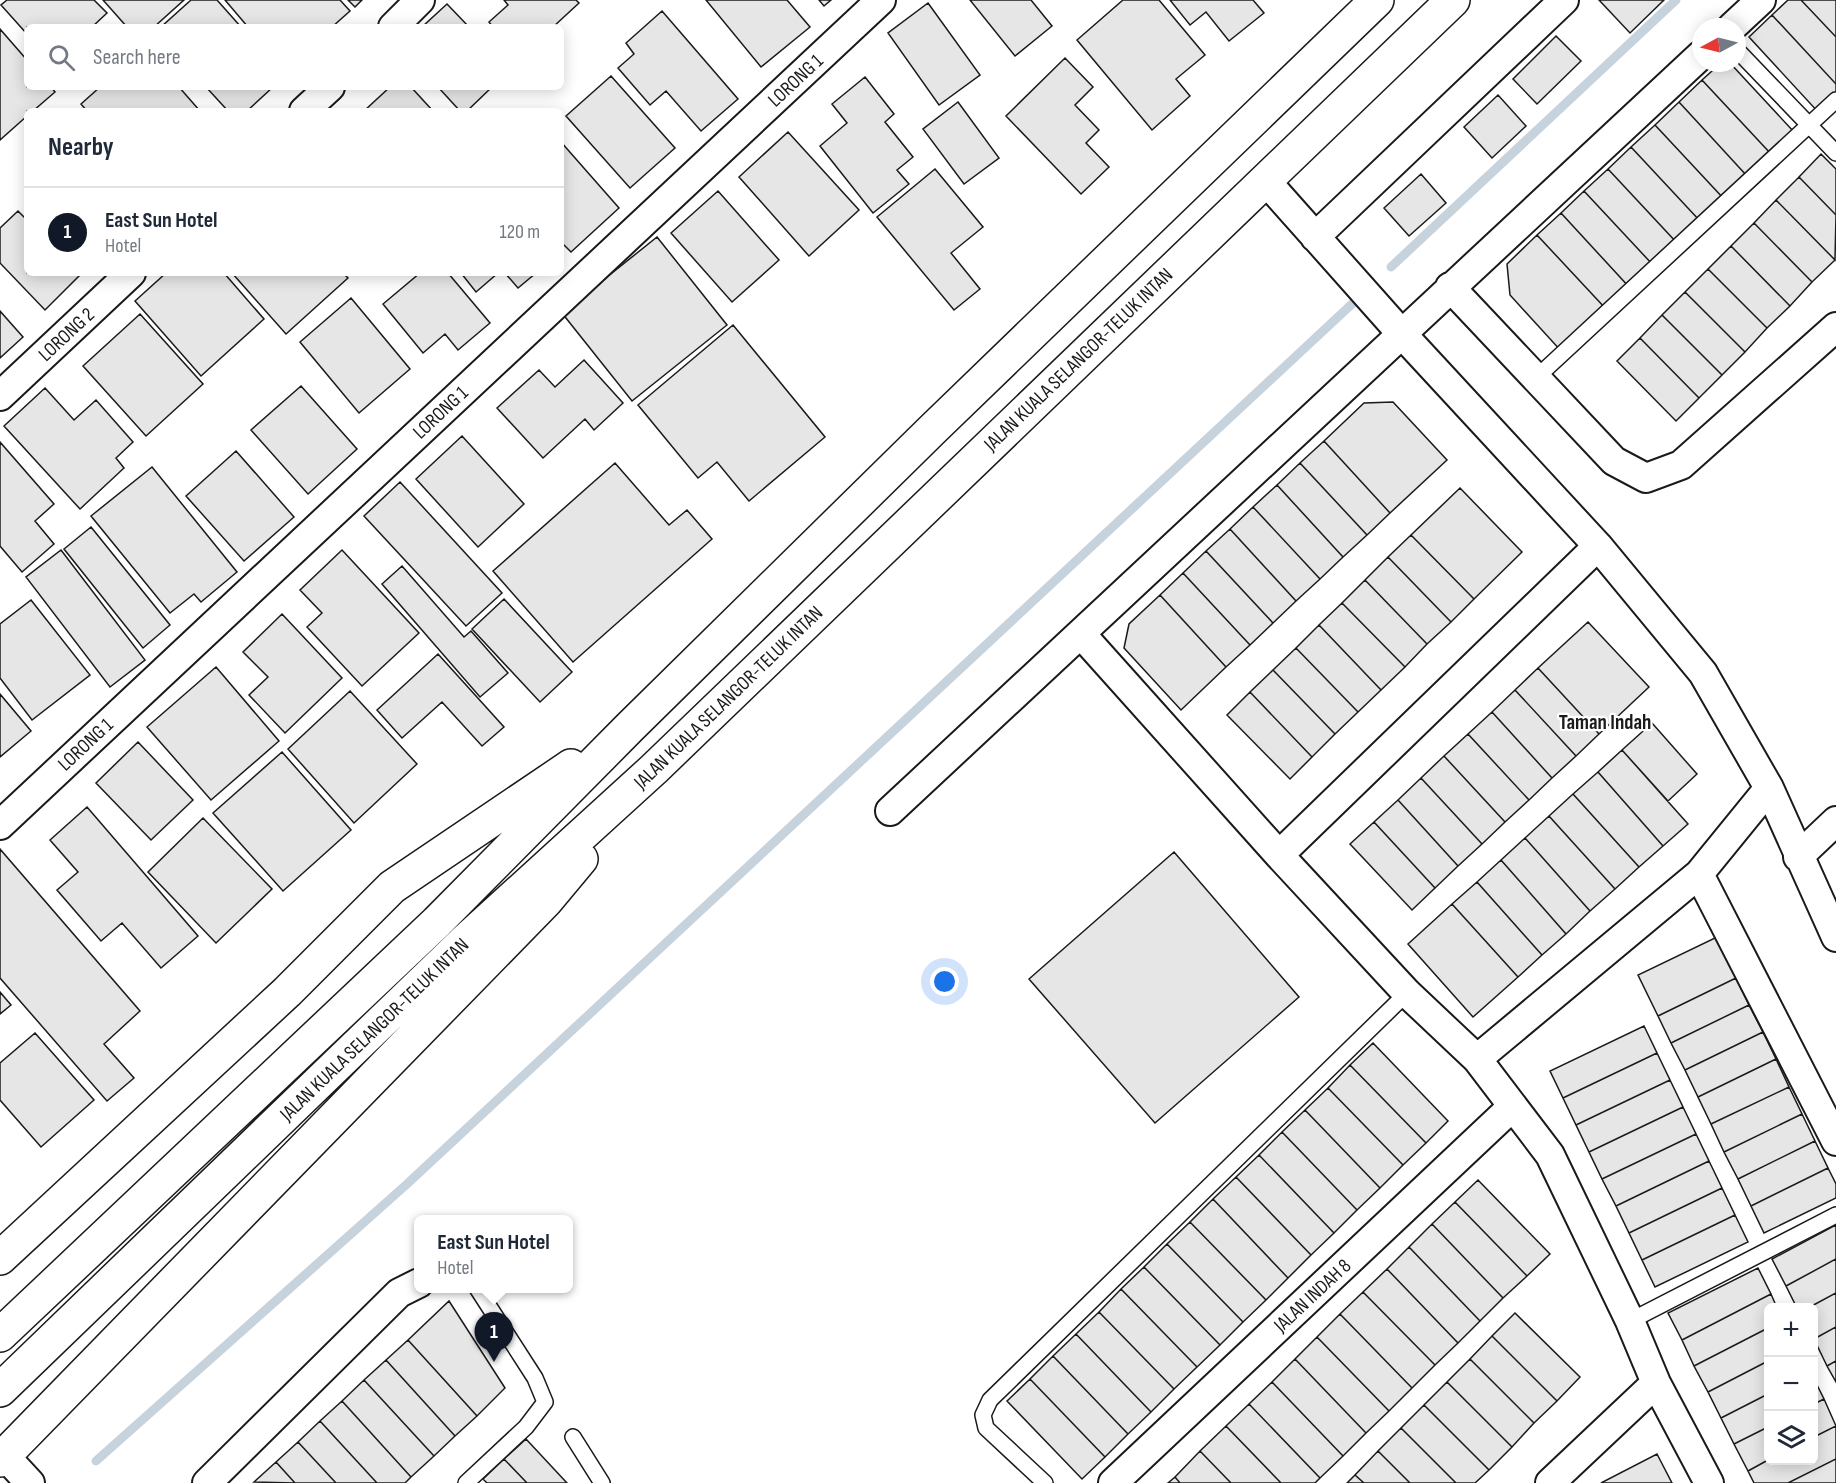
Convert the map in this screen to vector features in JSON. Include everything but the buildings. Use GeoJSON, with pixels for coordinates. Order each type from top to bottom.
{"type":"FeatureCollection","features":[{"type":"Feature","properties":{"kind":"highway","name":"JALAN KUALA SELANGOR-TELUK INTAN"},"geometry":{"type":"LineString","coordinates":[[0,1335],[437,922],[630,727],[933,429],[1377,0]]}},
{"type":"Feature","properties":{"kind":"highway","name":"JALAN KUALA SELANGOR-TELUK INTAN"},"geometry":{"type":"LineString","coordinates":[[0,1390],[463,943],[654,769],[1453,0]]}},
{"type":"Feature","properties":{"kind":"highway"},"geometry":{"type":"LineString","coordinates":[[0,1258],[287,992],[392,887],[630,727]]}},
{"type":"Feature","properties":{"kind":"highway"},"geometry":{"type":"LineString","coordinates":[[2,1458],[546,901],[654,769]]}},
{"type":"Feature","properties":{"kind":"street"},"geometry":{"type":"LineString","coordinates":[[396,24],[420,0]]}},
{"type":"Feature","properties":{"kind":"street","name":"LORONG 1"},"geometry":{"type":"LineString","coordinates":[[0,825],[881,0]]}},
{"type":"Feature","properties":{"kind":"street"},"geometry":{"type":"LineString","coordinates":[[1315,237],[1564,0]]}},
{"type":"Feature","properties":{"kind":"street"},"geometry":{"type":"LineString","coordinates":[[1741,18],[1761,0]]}},
{"type":"Feature","properties":{"kind":"street"},"geometry":{"type":"LineString","coordinates":[[890,811],[1692,63]]}},
{"type":"Feature","properties":{"kind":"street"},"geometry":{"type":"LineString","coordinates":[[307,108],[327,90]]}},
{"type":"Feature","properties":{"kind":"street"},"geometry":{"type":"LineString","coordinates":[[1264,180],[1401,333],[1598,546],[1703,673],[1769,788],[1836,937]]}},
{"type":"Feature","properties":{"kind":"street","name":"LORONG 2"},"geometry":{"type":"LineString","coordinates":[[0,396],[128,276]]}},
{"type":"Feature","properties":{"kind":"street"},"geometry":{"type":"LineString","coordinates":[[1450,287],[1614,461],[1646,478],[1681,465],[1836,327]]}},
{"type":"Feature","properties":{"kind":"street"},"geometry":{"type":"LineString","coordinates":[[1279,855],[1598,546]]}},
{"type":"Feature","properties":{"kind":"street"},"geometry":{"type":"LineString","coordinates":[[1081,634],[1279,855],[1407,993],[1477,1059],[1550,1155],[1630,1322],[1656,1383],[1708,1483]]}},
{"type":"Feature","properties":{"kind":"street"},"geometry":{"type":"LineString","coordinates":[[1477,1059],[1699,874],[1769,788]]}},
{"type":"Feature","properties":{"kind":"street"},"geometry":{"type":"LineString","coordinates":[[1798,856],[1836,821]]}},
{"type":"Feature","properties":{"kind":"street"},"geometry":{"type":"LineString","coordinates":[[1699,874],[1836,1141]]}},
{"type":"Feature","properties":{"kind":"street","name":"JALAN INDAH 8"},"geometry":{"type":"LineString","coordinates":[[1113,1483],[1512,1107]]}},
{"type":"Feature","properties":{"kind":"street"},"geometry":{"type":"LineString","coordinates":[[207,1483],[399,1293],[414,1286]]}},
{"type":"Feature","properties":{"kind":"street"},"geometry":{"type":"LineString","coordinates":[[1550,1483],[1656,1383]]}},
{"type":"Feature","properties":{"kind":"street"},"geometry":{"type":"LineString","coordinates":[[2,1458],[30,1483]]}},
{"type":"Feature","properties":{"kind":"lane"},"geometry":{"type":"LineString","coordinates":[[1746,59],[1836,153]]}},
{"type":"Feature","properties":{"kind":"lane"},"geometry":{"type":"LineString","coordinates":[[1536,378],[1836,100]]}},
{"type":"Feature","properties":{"kind":"lane"},"geometry":{"type":"LineString","coordinates":[[1045,1483],[986,1428],[983,1415],[990,1400],[1407,993]]}},
{"type":"Feature","properties":{"kind":"lane"},"geometry":{"type":"LineString","coordinates":[[1630,1322],[1836,1215]]}},
{"type":"Feature","properties":{"kind":"lane"},"geometry":{"type":"LineString","coordinates":[[466,1483],[526,1427],[545,1402],[535,1378],[480,1293]]}},
{"type":"Feature","properties":{"kind":"lane"},"geometry":{"type":"LineString","coordinates":[[573,1437],[602,1483]]}},
{"type":"Feature","properties":{"kind":"waterway"},"geometry":{"type":"LineString","coordinates":[[1391,267],[1676,0]]}},
{"type":"Feature","properties":{"kind":"waterway"},"geometry":{"type":"LineString","coordinates":[[96,1461],[407,1184],[1353,303]]}},
{"type":"Feature","properties":{"kind":"place","name":"East Sun Hotel"},"geometry":{"type":"Point","coordinates":[494,1362]}},
{"type":"Feature","properties":{"kind":"district","name":"Taman Indah"},"geometry":{"type":"Point","coordinates":[1605,722]}}]}
